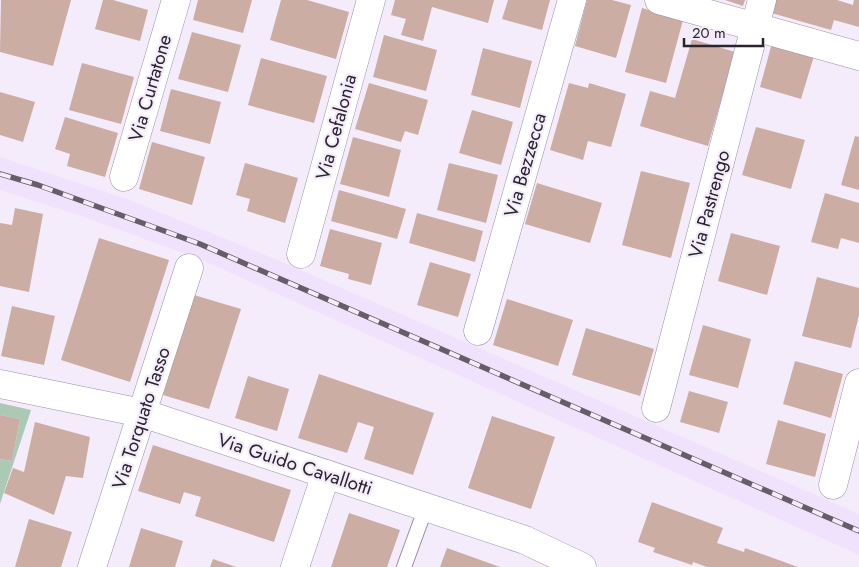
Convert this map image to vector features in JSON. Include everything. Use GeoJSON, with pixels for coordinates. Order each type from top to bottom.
{"type":"FeatureCollection","features":[{"type":"Feature","properties":{"kind":"street","name":"Via Curtatone"},"geometry":{"type":"LineString","coordinates":[[124,177],[176,0]]}},
{"type":"Feature","properties":{"kind":"street","name":"Via Cefalonia"},"geometry":{"type":"LineString","coordinates":[[301,254],[371,0]]}},
{"type":"Feature","properties":{"kind":"street","name":"Via Bezzecca"},"geometry":{"type":"LineString","coordinates":[[478,331],[572,0]]}},
{"type":"Feature","properties":{"kind":"street"},"geometry":{"type":"LineString","coordinates":[[659,0],[859,56]]}},
{"type":"Feature","properties":{"kind":"street","name":"Via Pastrengo"},"geometry":{"type":"LineString","coordinates":[[656,408],[762,0]]}},
{"type":"Feature","properties":{"kind":"street","name":"Via Torquato Tasso"},"geometry":{"type":"LineString","coordinates":[[92,567],[189,268]]}},
{"type":"Feature","properties":{"kind":"street","name":"Via Guido Cavallotti"},"geometry":{"type":"LineString","coordinates":[[0,384],[142,413],[525,540],[582,567]]}},
{"type":"Feature","properties":{"kind":"street"},"geometry":{"type":"LineString","coordinates":[[833,484],[858,389]]}},
{"type":"Feature","properties":{"kind":"street"},"geometry":{"type":"LineString","coordinates":[[295,567],[326,474]]}},
{"type":"Feature","properties":{"kind":"lane"},"geometry":{"type":"LineString","coordinates":[[404,567],[426,507]]}},
{"type":"Feature","properties":{"kind":"shaded area"},"geometry":{"type":"Polygon","coordinates":[[[0,157],[127,199],[280,261],[859,514],[859,555],[204,261],[90,219],[0,190],[0,157]]]}},
{"type":"Feature","properties":{"kind":"green space"},"geometry":{"type":"Polygon","coordinates":[[[0,403],[31,410],[0,504],[0,459],[12,461],[20,419],[0,415],[0,403]]]}},
{"type":"Feature","properties":{"kind":"building"},"geometry":{"type":"Polygon","coordinates":[[[1,0],[71,0],[53,66],[0,52],[1,0]]]}},
{"type":"Feature","properties":{"kind":"building"},"geometry":{"type":"Polygon","coordinates":[[[103,0],[113,0],[148,10],[140,41],[95,29],[103,0]]]}},
{"type":"Feature","properties":{"kind":"building"},"geometry":{"type":"Polygon","coordinates":[[[198,0],[252,0],[243,33],[193,20],[198,0]]]}},
{"type":"Feature","properties":{"kind":"building"},"geometry":{"type":"Polygon","coordinates":[[[281,0],[307,0],[349,12],[336,59],[270,40],[281,0]]]}},
{"type":"Feature","properties":{"kind":"building"},"geometry":{"type":"Polygon","coordinates":[[[395,0],[494,0],[488,23],[432,7],[423,41],[401,35],[406,19],[391,15],[395,0]]]}},
{"type":"Feature","properties":{"kind":"building"},"geometry":{"type":"Polygon","coordinates":[[[508,0],[550,0],[542,30],[502,19],[508,0]]]}},
{"type":"Feature","properties":{"kind":"building"},"geometry":{"type":"Polygon","coordinates":[[[587,0],[612,0],[631,5],[616,58],[575,46],[587,0]]]}},
{"type":"Feature","properties":{"kind":"building"},"geometry":{"type":"Polygon","coordinates":[[[725,0],[745,0],[743,6],[725,0]]]}},
{"type":"Feature","properties":{"kind":"building"},"geometry":{"type":"Polygon","coordinates":[[[771,0],[837,0],[853,5],[854,0],[859,0],[859,27],[834,20],[831,30],[768,12],[771,0]]]}},
{"type":"Feature","properties":{"kind":"building"},"geometry":{"type":"Polygon","coordinates":[[[642,8],[683,20],[666,83],[625,72],[642,8]]]}},
{"type":"Feature","properties":{"kind":"building"},"geometry":{"type":"Polygon","coordinates":[[[192,32],[241,45],[228,92],[178,79],[192,32]]]}},
{"type":"Feature","properties":{"kind":"building"},"geometry":{"type":"Polygon","coordinates":[[[384,35],[437,50],[426,91],[373,77],[384,35]]]}},
{"type":"Feature","properties":{"kind":"building"},"geometry":{"type":"Polygon","coordinates":[[[692,39],[735,52],[708,146],[640,126],[650,91],[675,98],[692,39]]]}},
{"type":"Feature","properties":{"kind":"building"},"geometry":{"type":"Polygon","coordinates":[[[772,43],[814,56],[801,99],[760,87],[772,43]]]}},
{"type":"Feature","properties":{"kind":"building"},"geometry":{"type":"Polygon","coordinates":[[[483,48],[532,61],[520,108],[471,95],[483,48]]]}},
{"type":"Feature","properties":{"kind":"building"},"geometry":{"type":"Polygon","coordinates":[[[261,58],[327,76],[314,123],[248,105],[261,58]]]}},
{"type":"Feature","properties":{"kind":"building"},"geometry":{"type":"Polygon","coordinates":[[[82,63],[134,77],[121,124],[69,110],[82,63]]]}},
{"type":"Feature","properties":{"kind":"building"},"geometry":{"type":"Polygon","coordinates":[[[369,83],[428,100],[418,135],[405,131],[401,142],[355,129],[369,83]]]}},
{"type":"Feature","properties":{"kind":"building"},"geometry":{"type":"Polygon","coordinates":[[[569,83],[588,88],[589,83],[626,94],[611,147],[588,141],[583,160],[550,150],[569,83]]]}},
{"type":"Feature","properties":{"kind":"building"},"geometry":{"type":"Polygon","coordinates":[[[171,89],[221,102],[210,144],[160,131],[171,89]]]}},
{"type":"Feature","properties":{"kind":"building"},"geometry":{"type":"Polygon","coordinates":[[[0,92],[35,102],[23,142],[0,135],[0,92]]]}},
{"type":"Feature","properties":{"kind":"building"},"geometry":{"type":"Polygon","coordinates":[[[472,110],[513,122],[501,165],[459,153],[472,110]]]}},
{"type":"Feature","properties":{"kind":"building"},"geometry":{"type":"Polygon","coordinates":[[[65,117],[118,133],[105,177],[67,166],[70,154],[55,149],[65,117]]]}},
{"type":"Feature","properties":{"kind":"building"},"geometry":{"type":"Polygon","coordinates":[[[756,127],[805,140],[791,189],[742,175],[756,127]]]}},
{"type":"Feature","properties":{"kind":"building"},"geometry":{"type":"Polygon","coordinates":[[[855,136],[859,137],[859,190],[841,185],[855,136]]]}},
{"type":"Feature","properties":{"kind":"building"},"geometry":{"type":"Polygon","coordinates":[[[353,137],[401,150],[389,197],[340,184],[353,137]]]}},
{"type":"Feature","properties":{"kind":"building"},"geometry":{"type":"Polygon","coordinates":[[[152,142],[205,157],[192,205],[139,189],[152,142]]]}},
{"type":"Feature","properties":{"kind":"building"},"geometry":{"type":"Polygon","coordinates":[[[245,163],[298,178],[285,223],[247,211],[250,199],[236,195],[245,163]]]}},
{"type":"Feature","properties":{"kind":"building"},"geometry":{"type":"Polygon","coordinates":[[[449,163],[498,175],[486,223],[437,210],[449,163]]]}},
{"type":"Feature","properties":{"kind":"building"},"geometry":{"type":"Polygon","coordinates":[[[641,171],[690,183],[671,258],[622,245],[641,171]]]}},
{"type":"Feature","properties":{"kind":"building"},"geometry":{"type":"Polygon","coordinates":[[[537,183],[602,203],[590,243],[525,224],[537,183]]]}},
{"type":"Feature","properties":{"kind":"building"},"geometry":{"type":"Polygon","coordinates":[[[339,190],[406,209],[397,239],[331,221],[339,190]]]}},
{"type":"Feature","properties":{"kind":"building"},"geometry":{"type":"Polygon","coordinates":[[[825,193],[859,203],[859,243],[841,238],[838,249],[811,242],[825,193]]]}},
{"type":"Feature","properties":{"kind":"building"},"geometry":{"type":"Polygon","coordinates":[[[15,208],[43,214],[29,292],[0,286],[0,223],[12,225],[15,208]]]}},
{"type":"Feature","properties":{"kind":"building"},"geometry":{"type":"Polygon","coordinates":[[[417,213],[483,231],[475,262],[409,243],[417,213]]]}},
{"type":"Feature","properties":{"kind":"building"},"geometry":{"type":"Polygon","coordinates":[[[330,229],[382,243],[371,285],[348,279],[349,274],[320,266],[330,229]]]}},
{"type":"Feature","properties":{"kind":"building"},"geometry":{"type":"Polygon","coordinates":[[[731,233],[780,246],[767,295],[718,281],[731,233]]]}},
{"type":"Feature","properties":{"kind":"building"},"geometry":{"type":"Polygon","coordinates":[[[99,238],[169,260],[130,382],[61,360],[99,238]]]}},
{"type":"Feature","properties":{"kind":"building"},"geometry":{"type":"Polygon","coordinates":[[[430,262],[471,274],[458,317],[417,305],[430,262]]]}},
{"type":"Feature","properties":{"kind":"building"},"geometry":{"type":"Polygon","coordinates":[[[817,277],[859,288],[859,315],[851,348],[802,336],[817,277]]]}},
{"type":"Feature","properties":{"kind":"building"},"geometry":{"type":"Polygon","coordinates":[[[194,295],[241,309],[209,409],[163,395],[194,295]]]}},
{"type":"Feature","properties":{"kind":"building"},"geometry":{"type":"Polygon","coordinates":[[[507,299],[573,320],[558,366],[493,345],[507,299]]]}},
{"type":"Feature","properties":{"kind":"building"},"geometry":{"type":"Polygon","coordinates":[[[12,306],[55,316],[44,365],[1,356],[12,306]]]}},
{"type":"Feature","properties":{"kind":"building"},"geometry":{"type":"Polygon","coordinates":[[[703,325],[751,339],[738,388],[689,375],[703,325]]]}},
{"type":"Feature","properties":{"kind":"building"},"geometry":{"type":"Polygon","coordinates":[[[586,328],[654,349],[640,396],[572,375],[586,328]]]}},
{"type":"Feature","properties":{"kind":"building"},"geometry":{"type":"Polygon","coordinates":[[[795,361],[843,374],[831,418],[783,404],[795,361]]]}},
{"type":"Feature","properties":{"kind":"building"},"geometry":{"type":"Polygon","coordinates":[[[319,374],[434,413],[413,475],[364,459],[374,427],[358,422],[347,453],[298,438],[319,374]]]}},
{"type":"Feature","properties":{"kind":"building"},"geometry":{"type":"Polygon","coordinates":[[[248,376],[289,389],[277,431],[235,418],[248,376]]]}},
{"type":"Feature","properties":{"kind":"building"},"geometry":{"type":"Polygon","coordinates":[[[689,391],[728,402],[719,433],[680,422],[689,391]]]}},
{"type":"Feature","properties":{"kind":"building"},"geometry":{"type":"Polygon","coordinates":[[[0,415],[20,419],[12,461],[0,459],[0,415]]]}},
{"type":"Feature","properties":{"kind":"building"},"geometry":{"type":"Polygon","coordinates":[[[492,416],[555,437],[531,509],[468,488],[492,416]]]}},
{"type":"Feature","properties":{"kind":"building"},"geometry":{"type":"Polygon","coordinates":[[[778,420],[826,434],[815,477],[766,464],[778,420]]]}},
{"type":"Feature","properties":{"kind":"building"},"geometry":{"type":"Polygon","coordinates":[[[35,422],[90,437],[83,478],[66,476],[54,515],[4,493],[13,468],[24,472],[35,422]]]}},
{"type":"Feature","properties":{"kind":"building"},"geometry":{"type":"Polygon","coordinates":[[[153,445],[291,490],[274,542],[195,516],[201,497],[184,492],[180,504],[138,491],[153,445]]]}},
{"type":"Feature","properties":{"kind":"building"},"geometry":{"type":"Polygon","coordinates":[[[652,502],[723,528],[717,543],[744,552],[745,548],[798,567],[707,567],[693,562],[692,565],[653,552],[655,548],[638,542],[652,502]]]}},
{"type":"Feature","properties":{"kind":"building"},"geometry":{"type":"Polygon","coordinates":[[[349,513],[400,530],[387,567],[331,567],[349,513]]]}},
{"type":"Feature","properties":{"kind":"building"},"geometry":{"type":"Polygon","coordinates":[[[29,519],[72,532],[61,567],[15,567],[29,519]]]}},
{"type":"Feature","properties":{"kind":"building"},"geometry":{"type":"Polygon","coordinates":[[[141,528],[183,541],[175,567],[129,567],[141,528]]]}},
{"type":"Feature","properties":{"kind":"building"},"geometry":{"type":"Polygon","coordinates":[[[447,548],[500,567],[440,567],[447,548]]]}},
{"type":"Feature","properties":{"kind":"building"},"geometry":{"type":"Polygon","coordinates":[[[213,559],[236,567],[210,567],[213,559]]]}},
{"type":"Feature","properties":{"kind":"railway"},"geometry":{"type":"LineString","coordinates":[[0,174],[38,185],[200,244],[859,531]]}}]}
